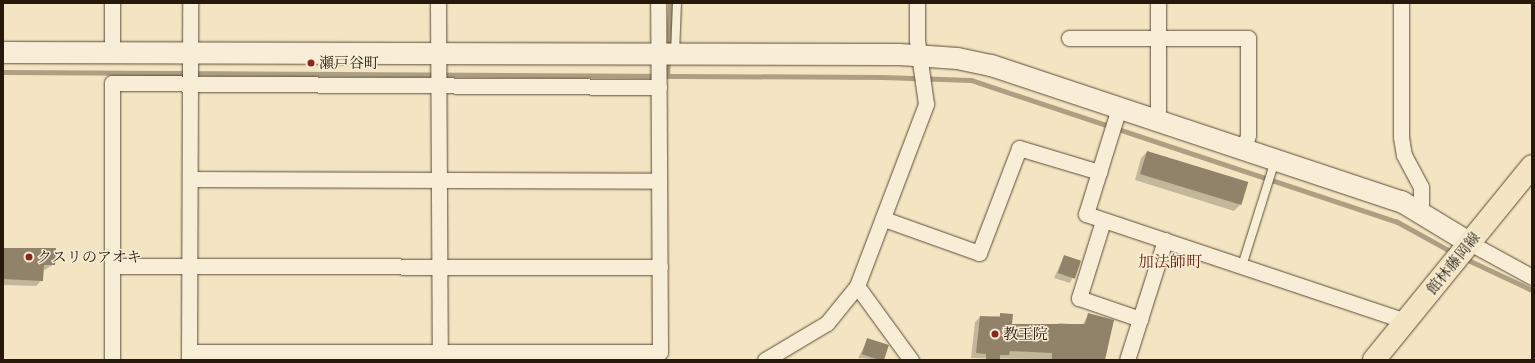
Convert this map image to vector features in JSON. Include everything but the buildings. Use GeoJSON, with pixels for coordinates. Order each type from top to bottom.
{"type":"FeatureCollection","features":[{"type":"Feature","properties":{"kind":"main road","name":"館林藤岡線"},"geometry":{"type":"LineString","coordinates":[[1374,360],[1532,166]]}},
{"type":"Feature","properties":{"kind":"street"},"geometry":{"type":"LineString","coordinates":[[112,3],[112,53]]}},
{"type":"Feature","properties":{"kind":"street"},"geometry":{"type":"LineString","coordinates":[[190,3],[188,84],[190,179],[189,356],[537,357],[660,352],[659,87],[667,54],[658,3]]}},
{"type":"Feature","properties":{"kind":"street"},"geometry":{"type":"LineString","coordinates":[[438,3],[440,356]]}},
{"type":"Feature","properties":{"kind":"street"},"geometry":{"type":"LineString","coordinates":[[765,360],[827,323],[857,286],[884,219],[926,104],[921,55],[917,40],[917,3]]}},
{"type":"Feature","properties":{"kind":"street"},"geometry":{"type":"LineString","coordinates":[[1158,3],[1158,121]]}},
{"type":"Feature","properties":{"kind":"street"},"geometry":{"type":"LineString","coordinates":[[1401,3],[1400,137],[1404,155],[1421,187],[1421,212]]}},
{"type":"Feature","properties":{"kind":"street"},"geometry":{"type":"LineString","coordinates":[[1069,38],[1248,38],[1248,136],[1244,150]]}},
{"type":"Feature","properties":{"kind":"street"},"geometry":{"type":"LineString","coordinates":[[3,52],[438,52],[921,55],[991,65],[1401,201],[1470,243],[1528,273]]}},
{"type":"Feature","properties":{"kind":"street"},"geometry":{"type":"LineString","coordinates":[[112,360],[112,83],[659,87]]}},
{"type":"Feature","properties":{"kind":"street"},"geometry":{"type":"LineString","coordinates":[[1119,108],[1086,214],[1406,321]]}},
{"type":"Feature","properties":{"kind":"street"},"geometry":{"type":"LineString","coordinates":[[884,219],[979,253],[1019,148],[1099,172]]}},
{"type":"Feature","properties":{"kind":"street"},"geometry":{"type":"LineString","coordinates":[[190,179],[659,182]]}},
{"type":"Feature","properties":{"kind":"street"},"geometry":{"type":"LineString","coordinates":[[1104,221],[1078,298],[1140,319]]}},
{"type":"Feature","properties":{"kind":"street"},"geometry":{"type":"LineString","coordinates":[[1127,360],[1165,240]]}},
{"type":"Feature","properties":{"kind":"street"},"geometry":{"type":"LineString","coordinates":[[112,266],[660,267]]}},
{"type":"Feature","properties":{"kind":"street"},"geometry":{"type":"LineString","coordinates":[[857,286],[911,360]]}},
{"type":"Feature","properties":{"kind":"lane"},"geometry":{"type":"LineString","coordinates":[[667,54],[677,3]]}},
{"type":"Feature","properties":{"kind":"lane"},"geometry":{"type":"LineString","coordinates":[[1242,266],[1275,160]]}},
{"type":"Feature","properties":{"kind":"waterway"},"geometry":{"type":"LineString","coordinates":[[668,49],[670,3]]}},
{"type":"Feature","properties":{"kind":"waterway"},"geometry":{"type":"LineString","coordinates":[[667,75],[668,59]]}},
{"type":"Feature","properties":{"kind":"waterway"},"geometry":{"type":"LineString","coordinates":[[3,72],[883,77],[971,80],[1396,221],[1454,253]]}},
{"type":"Feature","properties":{"kind":"waterway"},"geometry":{"type":"LineString","coordinates":[[1464,258],[1532,290]]}},
{"type":"Feature","properties":{"kind":"place","name":"瀬戸谷町"},"geometry":{"type":"Point","coordinates":[311,63]}},
{"type":"Feature","properties":{"kind":"place","name":"クスリのアオキ"},"geometry":{"type":"Point","coordinates":[29,257]}},
{"type":"Feature","properties":{"kind":"place","name":"教王院"},"geometry":{"type":"Point","coordinates":[995,334]}},
{"type":"Feature","properties":{"kind":"district","name":"加法師町"},"geometry":{"type":"Point","coordinates":[1170,261]}}]}
